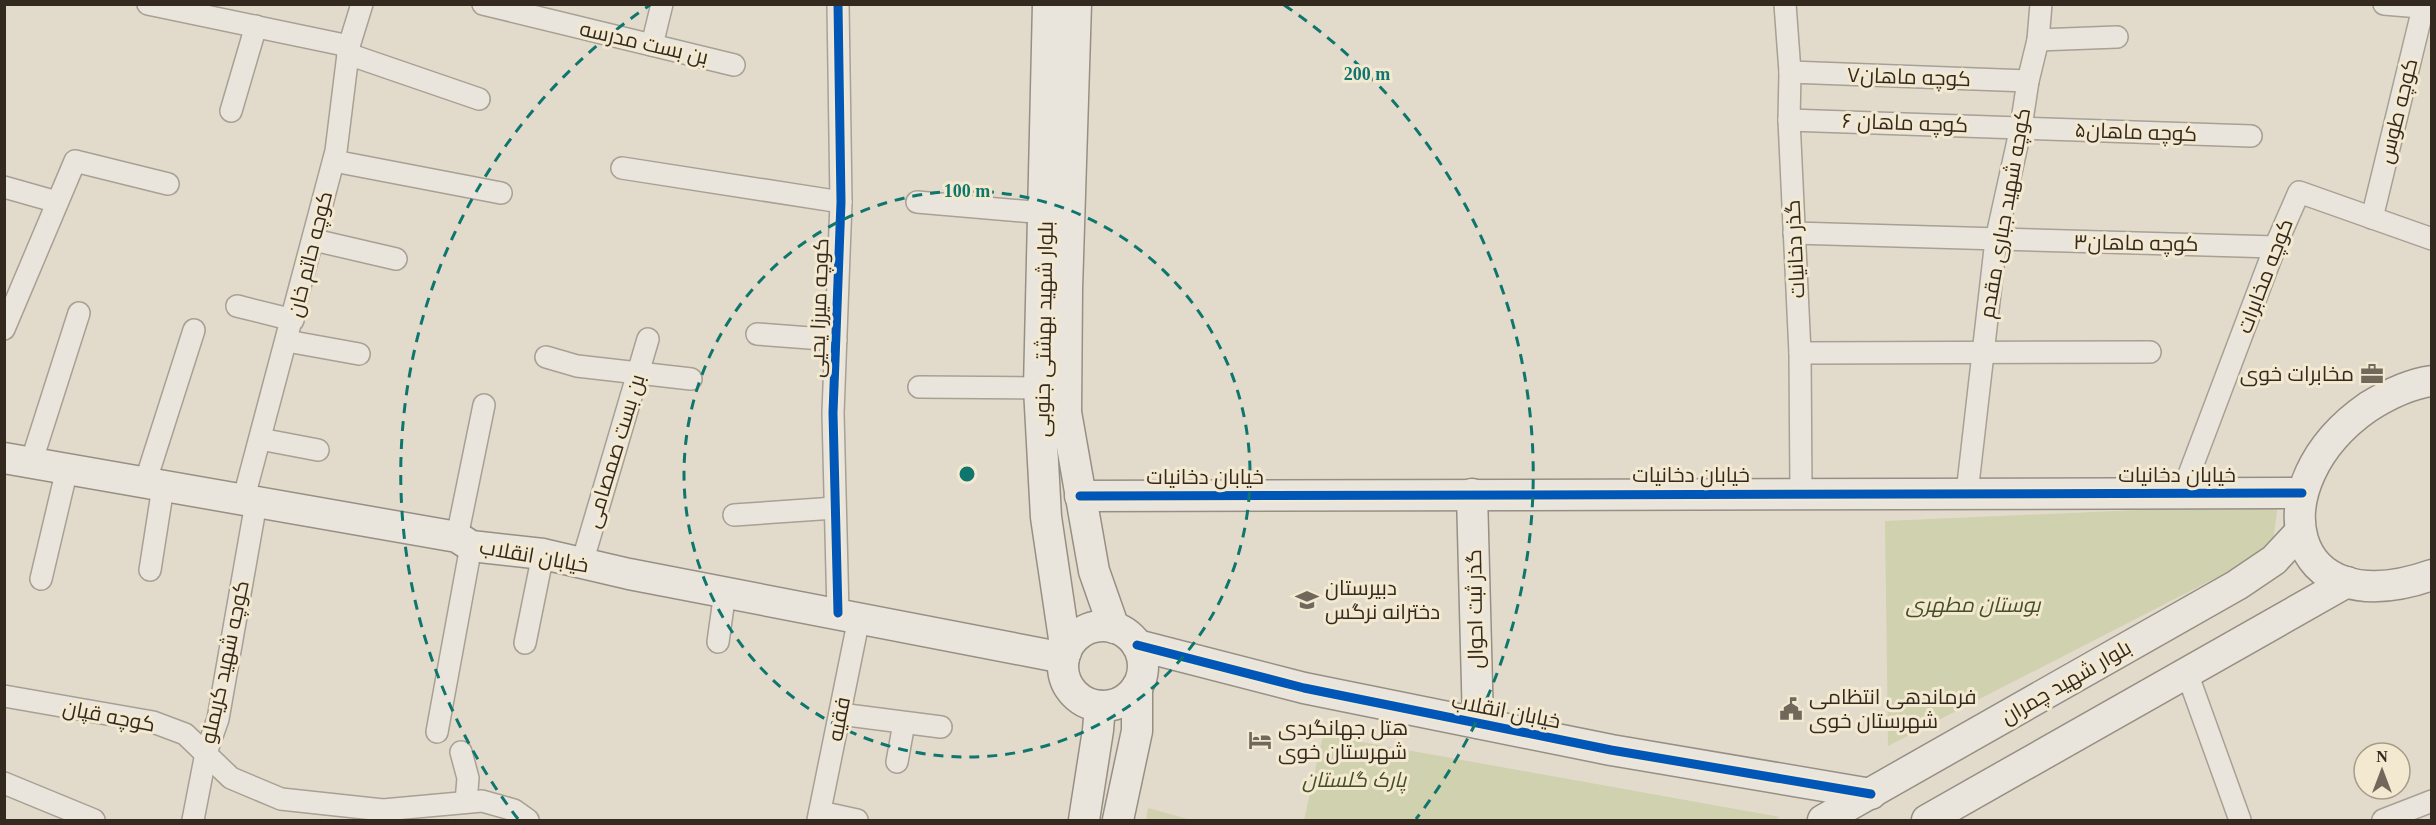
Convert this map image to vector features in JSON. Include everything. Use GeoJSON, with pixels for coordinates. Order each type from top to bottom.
{"type":"FeatureCollection","features":[{"type":"Feature","properties":{"kind":"main road","name":"بلوار شهید بهشتی جنوبی"},"geometry":{"type":"LineString","coordinates":[[1048,4],[1045,213],[1039,388],[1046,517],[1065,655]]}},
{"type":"Feature","properties":{"kind":"main road","name":"بلوار شهید بهشتی جنوبی"},"geometry":{"type":"LineString","coordinates":[[1076,4],[1067,289],[1066,412],[1094,571],[1114,628]]}},
{"type":"Feature","properties":{"kind":"main road"},"geometry":{"type":"LineString","coordinates":[[2432,381],[2401,390],[2378,401],[2337,433],[2310,472],[2302,493],[2299,513],[2300,532],[2305,548],[2315,563],[2329,574],[2347,582],[2367,586],[2388,586],[2412,582],[2432,575]]}},
{"type":"Feature","properties":{"kind":"main road","name":"خیابان انقلاب"},"geometry":{"type":"LineString","coordinates":[[18,460],[543,554],[849,616],[1065,655]]}},
{"type":"Feature","properties":{"kind":"main road","name":"خیابان دخانیات"},"geometry":{"type":"LineString","coordinates":[[1080,496],[2302,493]]}},
{"type":"Feature","properties":{"kind":"main road","name":"گذر ثبت احوال"},"geometry":{"type":"LineString","coordinates":[[1472,494],[1478,723]]}},
{"type":"Feature","properties":{"kind":"main road","name":"بلوار شهید چمران"},"geometry":{"type":"LineString","coordinates":[[1823,820],[2238,585],[2274,560],[2300,532]]}},
{"type":"Feature","properties":{"kind":"main road"},"geometry":{"type":"LineString","coordinates":[[1054,577],[1067,584],[1079,586],[1088,582],[1094,571]]}},
{"type":"Feature","properties":{"kind":"main road"},"geometry":{"type":"LineString","coordinates":[[1926,820],[2347,582]]}},
{"type":"Feature","properties":{"kind":"main road"},"geometry":{"type":"LineString","coordinates":[[1118,820],[1137,731],[1137,687],[1144,666],[1137,645],[1131,637],[1114,628],[1102,626],[1080,634],[1072,642],[1065,655],[1064,671],[1071,690],[1087,703],[1100,706],[1121,702],[1137,687]]}},
{"type":"Feature","properties":{"kind":"main road","name":"خیابان انقلاب"},"geometry":{"type":"LineString","coordinates":[[1137,645],[1304,688],[1611,750],[1871,794]]}},
{"type":"Feature","properties":{"kind":"main road"},"geometry":{"type":"LineString","coordinates":[[1084,820],[1100,706]]}},
{"type":"Feature","properties":{"kind":"street"},"geometry":{"type":"LineString","coordinates":[[148,4],[256,26],[348,50],[479,99]]}},
{"type":"Feature","properties":{"kind":"street","name":"کوچه حاتم خان"},"geometry":{"type":"LineString","coordinates":[[250,502],[260,439],[334,161],[348,50],[362,4]]}},
{"type":"Feature","properties":{"kind":"street","name":"بن بست مدرسه"},"geometry":{"type":"LineString","coordinates":[[483,4],[734,65]]}},
{"type":"Feature","properties":{"kind":"street"},"geometry":{"type":"LineString","coordinates":[[652,45],[662,4]]}},
{"type":"Feature","properties":{"kind":"street","name":"کوچه میرزا یحیی"},"geometry":{"type":"LineString","coordinates":[[838,4],[841,202],[833,413],[835,508],[849,616]]}},
{"type":"Feature","properties":{"kind":"street","name":"گذر دخانیات"},"geometry":{"type":"LineString","coordinates":[[1785,4],[1790,72],[1789,120],[1800,353],[1801,493]]}},
{"type":"Feature","properties":{"kind":"street","name":"کوچه شهید جباری مقدم"},"geometry":{"type":"LineString","coordinates":[[1967,494],[1996,240],[2038,40],[2041,4]]}},
{"type":"Feature","properties":{"kind":"street"},"geometry":{"type":"LineString","coordinates":[[2384,4],[2426,7]]}},
{"type":"Feature","properties":{"kind":"street","name":"کوچه طوس"},"geometry":{"type":"LineString","coordinates":[[2372,218],[2426,7]]}},
{"type":"Feature","properties":{"kind":"street"},"geometry":{"type":"LineString","coordinates":[[231,111],[256,26]]}},
{"type":"Feature","properties":{"kind":"street"},"geometry":{"type":"LineString","coordinates":[[2038,40],[2117,37]]}},
{"type":"Feature","properties":{"kind":"street","name":"کوچه ماهان۷"},"geometry":{"type":"LineString","coordinates":[[1790,72],[2028,81]]}},
{"type":"Feature","properties":{"kind":"street","name":"کوچه ماهان ۶"},"geometry":{"type":"LineString","coordinates":[[1789,120],[2021,127]]}},
{"type":"Feature","properties":{"kind":"street","name":"کوچه ماهان۵"},"geometry":{"type":"LineString","coordinates":[[2021,127],[2251,136]]}},
{"type":"Feature","properties":{"kind":"street"},"geometry":{"type":"LineString","coordinates":[[4,329],[75,161],[168,184]]}},
{"type":"Feature","properties":{"kind":"street"},"geometry":{"type":"LineString","coordinates":[[334,161],[501,193]]}},
{"type":"Feature","properties":{"kind":"street"},"geometry":{"type":"LineString","coordinates":[[622,168],[841,202]]}},
{"type":"Feature","properties":{"kind":"street"},"geometry":{"type":"LineString","coordinates":[[4,187],[57,202]]}},
{"type":"Feature","properties":{"kind":"street","name":"کوچه مخابرات"},"geometry":{"type":"LineString","coordinates":[[2182,493],[2275,247],[2299,192],[2432,239]]}},
{"type":"Feature","properties":{"kind":"street"},"geometry":{"type":"LineString","coordinates":[[917,202],[1045,213]]}},
{"type":"Feature","properties":{"kind":"street","name":"کوچه ماهان۳"},"geometry":{"type":"LineString","coordinates":[[1794,233],[2275,247]]}},
{"type":"Feature","properties":{"kind":"street"},"geometry":{"type":"LineString","coordinates":[[314,240],[396,259]]}},
{"type":"Feature","properties":{"kind":"street"},"geometry":{"type":"LineString","coordinates":[[237,306],[293,320]]}},
{"type":"Feature","properties":{"kind":"street"},"geometry":{"type":"LineString","coordinates":[[18,460],[80,313]]}},
{"type":"Feature","properties":{"kind":"street"},"geometry":{"type":"LineString","coordinates":[[150,570],[154,485],[194,330]]}},
{"type":"Feature","properties":{"kind":"street"},"geometry":{"type":"LineString","coordinates":[[758,334],[836,340]]}},
{"type":"Feature","properties":{"kind":"street","name":"بن بست صمصامی"},"geometry":{"type":"LineString","coordinates":[[582,563],[648,339]]}},
{"type":"Feature","properties":{"kind":"street"},"geometry":{"type":"LineString","coordinates":[[287,341],[359,354]]}},
{"type":"Feature","properties":{"kind":"street"},"geometry":{"type":"LineString","coordinates":[[1800,353],[2150,352]]}},
{"type":"Feature","properties":{"kind":"street"},"geometry":{"type":"LineString","coordinates":[[546,357],[577,366],[691,379]]}},
{"type":"Feature","properties":{"kind":"street"},"geometry":{"type":"LineString","coordinates":[[919,387],[1039,388]]}},
{"type":"Feature","properties":{"kind":"street"},"geometry":{"type":"LineString","coordinates":[[437,732],[484,405]]}},
{"type":"Feature","properties":{"kind":"street"},"geometry":{"type":"LineString","coordinates":[[260,439],[318,450]]}},
{"type":"Feature","properties":{"kind":"street"},"geometry":{"type":"LineString","coordinates":[[41,579],[67,469]]}},
{"type":"Feature","properties":{"kind":"street","name":"کوچه شهید کریملو"},"geometry":{"type":"LineString","coordinates":[[193,820],[206,753],[218,719],[250,502]]}},
{"type":"Feature","properties":{"kind":"street"},"geometry":{"type":"LineString","coordinates":[[734,515],[835,508]]}},
{"type":"Feature","properties":{"kind":"street"},"geometry":{"type":"LineString","coordinates":[[525,643],[543,554]]}},
{"type":"Feature","properties":{"kind":"street"},"geometry":{"type":"LineString","coordinates":[[718,642],[725,592]]}},
{"type":"Feature","properties":{"kind":"street","name":"فقیه"},"geometry":{"type":"LineString","coordinates":[[819,816],[840,714],[849,616]]}},
{"type":"Feature","properties":{"kind":"street"},"geometry":{"type":"LineString","coordinates":[[2187,673],[2240,820]]}},
{"type":"Feature","properties":{"kind":"street","name":"کوچه قپان"},"geometry":{"type":"LineString","coordinates":[[4,696],[153,722],[185,734],[231,778],[281,799],[383,810],[482,801],[514,810],[528,820]]}},
{"type":"Feature","properties":{"kind":"street"},"geometry":{"type":"LineString","coordinates":[[840,714],[941,727]]}},
{"type":"Feature","properties":{"kind":"street"},"geometry":{"type":"LineString","coordinates":[[897,762],[904,723]]}},
{"type":"Feature","properties":{"kind":"street"},"geometry":{"type":"LineString","coordinates":[[461,752],[468,778],[466,802]]}},
{"type":"Feature","properties":{"kind":"street"},"geometry":{"type":"LineString","coordinates":[[4,783],[94,820]]}},
{"type":"Feature","properties":{"kind":"street"},"geometry":{"type":"LineString","coordinates":[[2383,820],[2432,801]]}},
{"type":"Feature","properties":{"kind":"street"},"geometry":{"type":"LineString","coordinates":[[819,816],[857,820]]}},
{"type":"Feature","properties":{"kind":"green space","name":"بوستان مطهری"},"geometry":{"type":"Polygon","coordinates":[[[2278,504],[2272,549],[1888,746],[1885,521],[2278,504]]]}},
{"type":"Feature","properties":{"kind":"green space","name":"پارک گلستان"},"geometry":{"type":"Polygon","coordinates":[[[1323,735],[1780,817],[1774,820],[1304,820],[1323,735]]]}},
{"type":"Feature","properties":{"kind":"green space"},"geometry":{"type":"Polygon","coordinates":[[[1148,808],[1191,820],[1146,820],[1148,808]]]}},
{"type":"Feature","properties":{"kind":"cycle path"},"geometry":{"type":"LineString","coordinates":[[838,4],[841,202],[833,413],[838,613]]}},
{"type":"Feature","properties":{"kind":"cycle path"},"geometry":{"type":"LineString","coordinates":[[1080,496],[2302,493]]}},
{"type":"Feature","properties":{"kind":"cycle path"},"geometry":{"type":"LineString","coordinates":[[1137,645],[1304,688],[1611,750],[1871,794]]}},
{"type":"Feature","properties":{"kind":"place","name":"مخابرات خوی"},"geometry":{"type":"Point","coordinates":[2372,374]}},
{"type":"Feature","properties":{"kind":"place","name":"دبیرستان دخترانه نرگس"},"geometry":{"type":"Point","coordinates":[1307,600]}},
{"type":"Feature","properties":{"kind":"place","name":"فرماندهی انتظامی شهرستان خوی"},"geometry":{"type":"Point","coordinates":[1791,709]}},
{"type":"Feature","properties":{"kind":"place","name":"هتل جهانگردی شهرستان خوی"},"geometry":{"type":"Point","coordinates":[1260,740]}}]}
